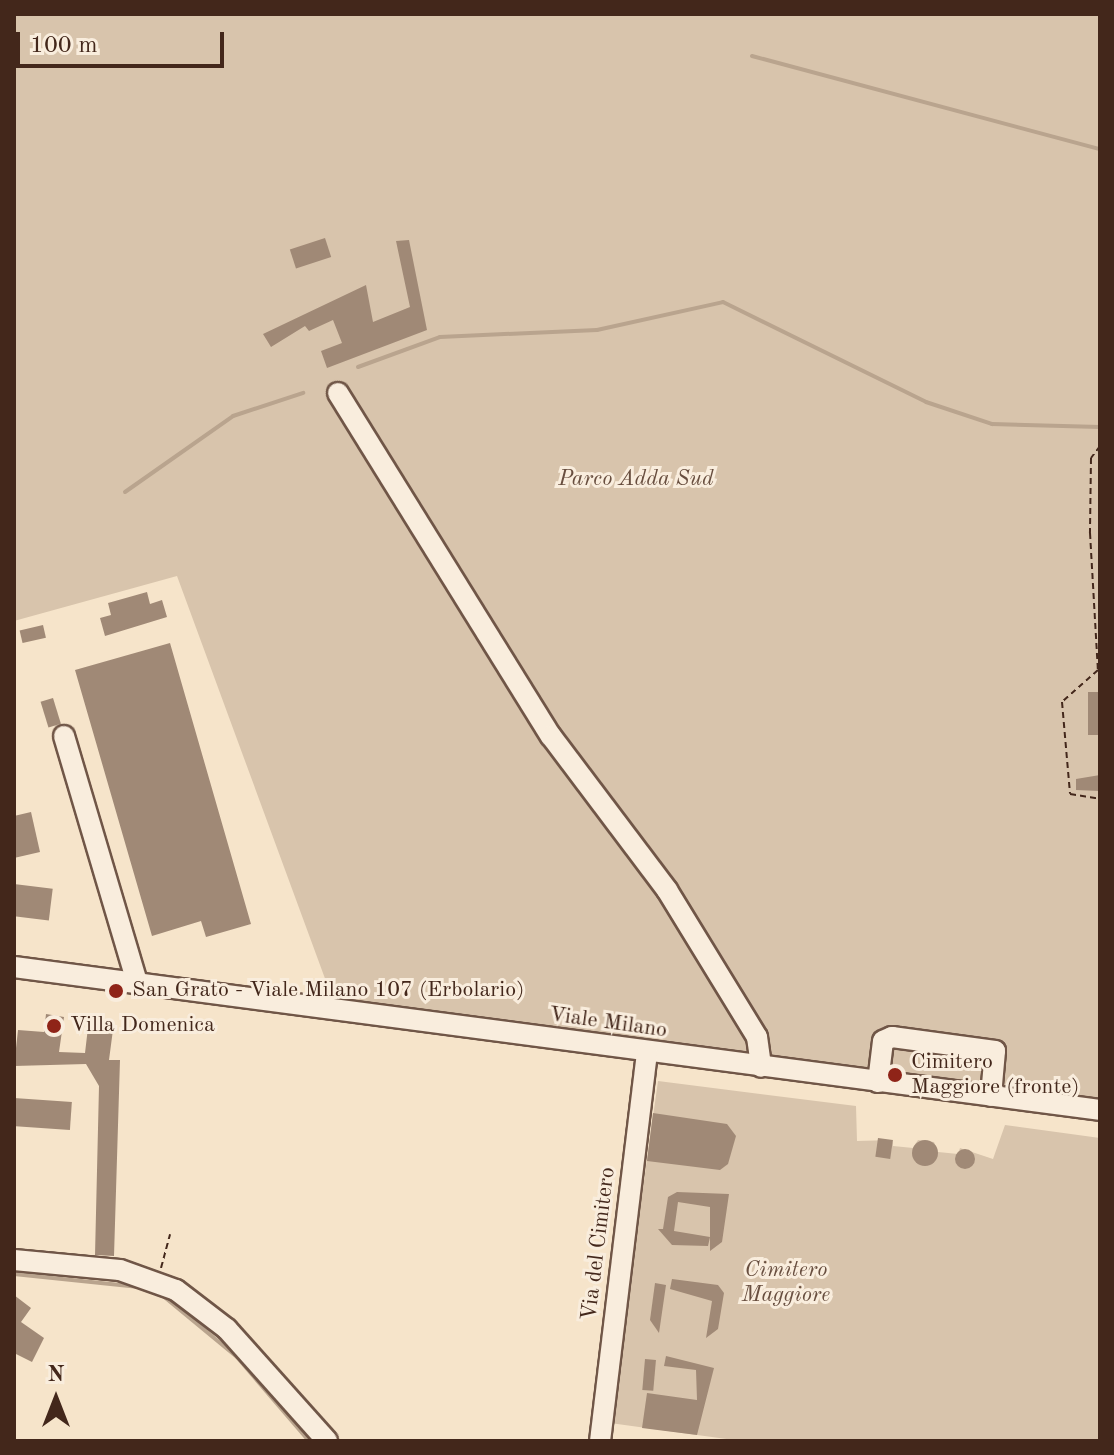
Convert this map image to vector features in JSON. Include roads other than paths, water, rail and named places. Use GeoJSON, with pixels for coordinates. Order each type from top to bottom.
{"type":"FeatureCollection","features":[{"type":"Feature","properties":{"kind":"street"},"geometry":{"type":"LineString","coordinates":[[338,393],[551,736],[667,890],[757,1037],[761,1067]]}},
{"type":"Feature","properties":{"kind":"street"},"geometry":{"type":"LineString","coordinates":[[64,736],[137,983]]}},
{"type":"Feature","properties":{"kind":"street","name":"Viale Milano"},"geometry":{"type":"LineString","coordinates":[[14,967],[647,1053],[1100,1110]]}},
{"type":"Feature","properties":{"kind":"street"},"geometry":{"type":"LineString","coordinates":[[878,1082],[885,1038],[906,1038],[995,1051],[991,1096]]}},
{"type":"Feature","properties":{"kind":"street","name":"Via del Cimitero"},"geometry":{"type":"LineString","coordinates":[[600,1441],[647,1053]]}},
{"type":"Feature","properties":{"kind":"street"},"geometry":{"type":"LineString","coordinates":[[14,1260],[156,1280],[227,1329],[327,1441]]}},
{"type":"Feature","properties":{"kind":"waterway"},"geometry":{"type":"LineString","coordinates":[[752,56],[1100,149]]}},
{"type":"Feature","properties":{"kind":"waterway"},"geometry":{"type":"LineString","coordinates":[[358,367],[440,337],[597,330],[723,302],[926,402],[992,424],[1100,427]]}},
{"type":"Feature","properties":{"kind":"waterway"},"geometry":{"type":"LineString","coordinates":[[125,492],[233,416],[303,393]]}},
{"type":"Feature","properties":{"kind":"waterway"},"geometry":{"type":"LineString","coordinates":[[14,1274],[139,1287]]}},
{"type":"Feature","properties":{"kind":"waterway"},"geometry":{"type":"LineString","coordinates":[[162,1295],[237,1357],[309,1441]]}},
{"type":"Feature","properties":{"kind":"place","name":"San Grato - Viale Milano 107 (Erbolario)"},"geometry":{"type":"Point","coordinates":[116,991]}},
{"type":"Feature","properties":{"kind":"place","name":"Villa Domenica"},"geometry":{"type":"Point","coordinates":[54,1026]}},
{"type":"Feature","properties":{"kind":"place","name":"Cimitero Maggiore (fronte)"},"geometry":{"type":"Point","coordinates":[895,1075]}},
{"type":"Feature","properties":{"kind":"park label","name":"Parco Adda Sud"},"geometry":{"type":"Point","coordinates":[636,480]}},
{"type":"Feature","properties":{"kind":"park label","name":"Cimitero Maggiore"},"geometry":{"type":"Point","coordinates":[786,1282]}}]}
